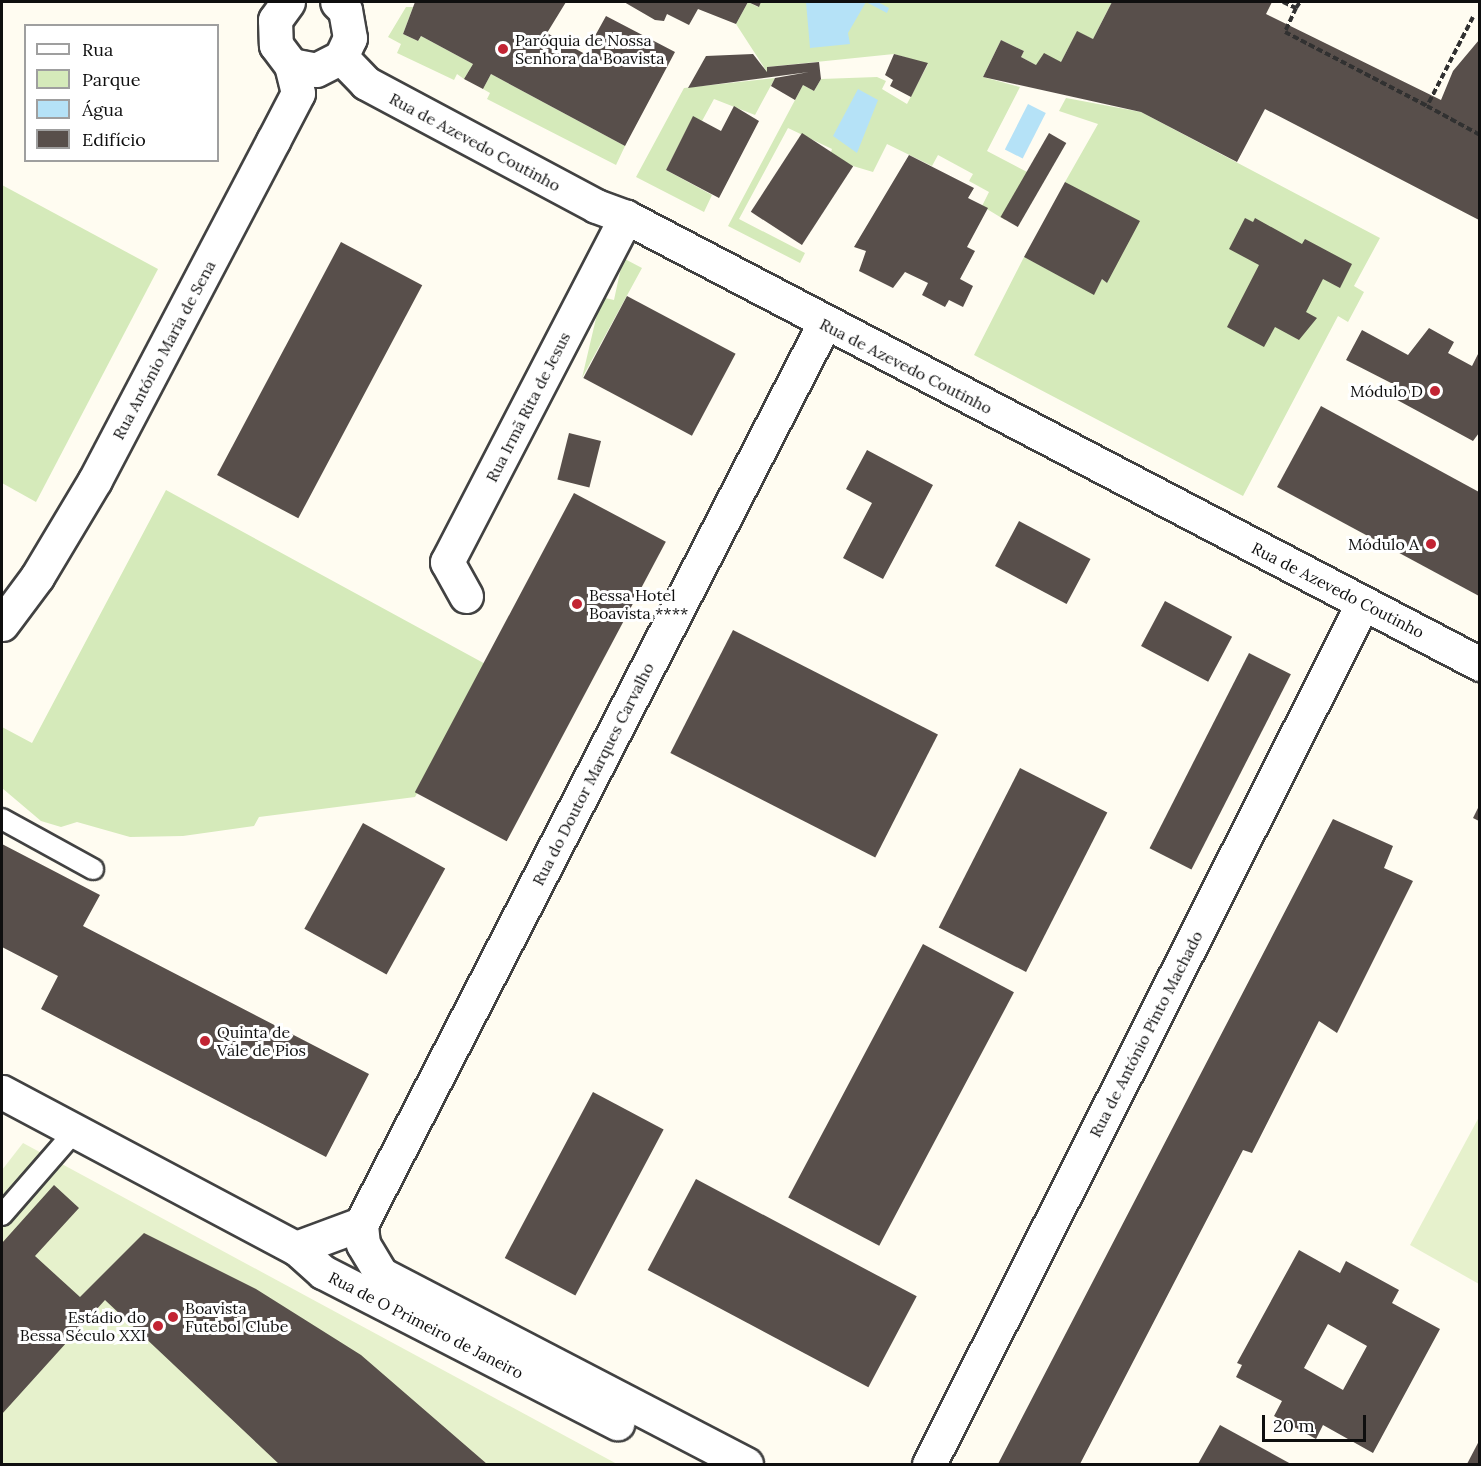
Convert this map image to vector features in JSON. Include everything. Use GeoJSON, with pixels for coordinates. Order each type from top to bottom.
{"type":"FeatureCollection","features":[{"type":"Feature","properties":{"kind":"street"},"geometry":{"type":"LineString","coordinates":[[274,6],[276,45],[291,65],[316,70],[341,57],[350,38],[344,4]]}},
{"type":"Feature","properties":{"kind":"street","name":"Rua de Azevedo Coutinho"},"geometry":{"type":"LineString","coordinates":[[341,57],[366,83],[596,207],[626,217],[824,324],[1479,664]]}},
{"type":"Feature","properties":{"kind":"street","name":"Rua António Maria de Sena"},"geometry":{"type":"LineString","coordinates":[[2,624],[37,577],[95,480],[298,93],[291,65]]}},
{"type":"Feature","properties":{"kind":"street","name":"Rua Irmã Rita de Jesus"},"geometry":{"type":"LineString","coordinates":[[466,596],[447,562],[626,217]]}},
{"type":"Feature","properties":{"kind":"street","name":"Rua do Doutor Marques Carvalho"},"geometry":{"type":"LineString","coordinates":[[361,1224],[824,324]]}},
{"type":"Feature","properties":{"kind":"street","name":"Rua de António Pinto Machado"},"geometry":{"type":"LineString","coordinates":[[929,1464],[1363,603]]}},
{"type":"Feature","properties":{"kind":"street","name":"Rua de O Primeiro de Janeiro"},"geometry":{"type":"LineString","coordinates":[[2,1092],[296,1248],[322,1272],[698,1464]]}},
{"type":"Feature","properties":{"kind":"street"},"geometry":{"type":"LineString","coordinates":[[296,1248],[361,1224]]}},
{"type":"Feature","properties":{"kind":"street","name":"Rua de O Primeiro de Janeiro"},"geometry":{"type":"LineString","coordinates":[[361,1224],[363,1244],[381,1274],[746,1464]]}},
{"type":"Feature","properties":{"kind":"lane"},"geometry":{"type":"LineString","coordinates":[[2,819],[93,869]]}},
{"type":"Feature","properties":{"kind":"lane"},"geometry":{"type":"LineString","coordinates":[[2,1215],[75,1131]]}},
{"type":"Feature","properties":{"kind":"path"},"geometry":{"type":"LineString","coordinates":[[1283,2],[1296,8]]}},
{"type":"Feature","properties":{"kind":"path"},"geometry":{"type":"LineString","coordinates":[[1300,2],[1285,32],[1479,135]]}},
{"type":"Feature","properties":{"kind":"path"},"geometry":{"type":"LineString","coordinates":[[1427,106],[1473,17]]}},
{"type":"Feature","properties":{"kind":"green space"},"geometry":{"type":"Polygon","coordinates":[[[748,2],[758,7],[761,2],[1112,2],[1093,39],[1077,32],[1061,62],[1036,65],[1021,57],[1024,51],[1001,40],[983,77],[1020,87],[987,151],[1029,173],[1005,220],[982,206],[989,192],[969,181],[973,174],[938,155],[932,166],[887,144],[873,172],[830,155],[832,149],[788,128],[739,219],[805,253],[800,263],[728,226],[803,85],[814,91],[821,79],[877,77],[886,81],[882,89],[907,104],[928,64],[894,54],[767,67],[767,72],[736,24],[748,2]]]}},
{"type":"Feature","properties":{"kind":"green space"},"geometry":{"type":"Polygon","coordinates":[[[406,7],[413,7],[403,34],[418,41],[421,36],[473,64],[464,79],[457,74],[454,80],[397,53],[401,44],[388,37],[406,7]]]}},
{"type":"Feature","properties":{"kind":"green space"},"geometry":{"type":"Polygon","coordinates":[[[491,74],[625,146],[616,165],[487,99],[490,93],[483,89],[491,74]]]}},
{"type":"Feature","properties":{"kind":"green space"},"geometry":{"type":"Polygon","coordinates":[[[775,78],[755,115],[714,99],[702,121],[693,117],[666,170],[712,195],[704,212],[636,177],[684,88],[775,78]]]}},
{"type":"Feature","properties":{"kind":"green space"},"geometry":{"type":"Polygon","coordinates":[[[1066,98],[1141,112],[1380,238],[1354,286],[1364,292],[1348,322],[1338,316],[1243,496],[974,355],[1024,257],[1094,294],[1102,279],[1107,283],[1065,182],[1098,124],[1059,111],[1066,98]]]}},
{"type":"Feature","properties":{"kind":"green space"},"geometry":{"type":"Polygon","coordinates":[[[2,185],[158,269],[36,502],[2,483],[2,185]]]}},
{"type":"Feature","properties":{"kind":"green space"},"geometry":{"type":"Polygon","coordinates":[[[623,258],[642,268],[582,378],[601,297],[614,300],[623,258]]]}},
{"type":"Feature","properties":{"kind":"green space"},"geometry":{"type":"Polygon","coordinates":[[[166,490],[489,666],[415,797],[259,817],[254,826],[183,836],[130,837],[77,822],[61,827],[41,821],[2,788],[2,727],[32,743],[166,490]]]}},
{"type":"Feature","properties":{"kind":"green space"},"geometry":{"type":"Polygon","coordinates":[[[1479,1117],[1480,1284],[1410,1245],[1479,1117]]]}},
{"type":"Feature","properties":{"kind":"green space","name":"Boavista Futebol Clube"},"geometry":{"type":"Polygon","coordinates":[[[23,1143],[617,1464],[2,1464],[2,1170],[23,1143]]]}},
{"type":"Feature","properties":{"kind":"water"},"geometry":{"type":"Polygon","coordinates":[[[806,2],[866,2],[848,33],[850,44],[810,48],[806,2]]]}},
{"type":"Feature","properties":{"kind":"water"},"geometry":{"type":"Polygon","coordinates":[[[866,2],[878,2],[889,8],[887,13],[866,2]]]}},
{"type":"Feature","properties":{"kind":"water"},"geometry":{"type":"Polygon","coordinates":[[[858,89],[878,100],[857,153],[833,136],[858,89]]]}},
{"type":"Feature","properties":{"kind":"water"},"geometry":{"type":"Polygon","coordinates":[[[1028,104],[1046,113],[1023,159],[1005,149],[1028,104]]]}},
{"type":"Feature","properties":{"kind":"building"},"geometry":{"type":"Polygon","coordinates":[[[415,2],[566,2],[547,33],[585,54],[606,16],[675,52],[625,146],[491,74],[483,89],[464,79],[473,64],[421,36],[418,41],[403,34],[415,2]]]}},
{"type":"Feature","properties":{"kind":"building"},"geometry":{"type":"Polygon","coordinates":[[[624,2],[748,2],[736,24],[698,9],[689,25],[667,14],[664,21],[655,20],[624,2]]]}},
{"type":"Feature","properties":{"kind":"building"},"geometry":{"type":"Polygon","coordinates":[[[748,2],[761,2],[759,7],[748,2]]]}},
{"type":"Feature","properties":{"kind":"building"},"geometry":{"type":"Polygon","coordinates":[[[1112,2],[1272,2],[1266,14],[1441,100],[1453,71],[1479,40],[1479,220],[1265,109],[1237,162],[1141,112],[983,77],[1001,40],[1024,51],[1021,57],[1036,65],[1044,53],[1061,62],[1077,31],[1093,39],[1112,2]]]}},
{"type":"Feature","properties":{"kind":"building"},"geometry":{"type":"Polygon","coordinates":[[[753,54],[767,72],[767,67],[819,62],[821,79],[814,91],[803,85],[795,100],[771,86],[775,78],[809,72],[688,88],[706,56],[753,54]]]}},
{"type":"Feature","properties":{"kind":"building"},"geometry":{"type":"Polygon","coordinates":[[[894,54],[928,63],[911,97],[890,86],[893,80],[885,75],[894,54]]]}},
{"type":"Feature","properties":{"kind":"building"},"geometry":{"type":"Polygon","coordinates":[[[734,106],[759,121],[719,198],[666,170],[693,116],[721,131],[734,106]]]}},
{"type":"Feature","properties":{"kind":"building"},"geometry":{"type":"Polygon","coordinates":[[[802,133],[853,166],[802,245],[751,212],[802,133]]]}},
{"type":"Feature","properties":{"kind":"building"},"geometry":{"type":"Polygon","coordinates":[[[1049,133],[1066,143],[1018,227],[1000,217],[1049,133]]]}},
{"type":"Feature","properties":{"kind":"building"},"geometry":{"type":"Polygon","coordinates":[[[909,155],[974,188],[968,198],[988,208],[967,247],[975,251],[960,279],[973,286],[963,307],[949,300],[945,307],[922,295],[928,283],[905,272],[893,288],[859,271],[866,251],[854,247],[909,155]]]}},
{"type":"Feature","properties":{"kind":"building"},"geometry":{"type":"Polygon","coordinates":[[[1065,182],[1140,221],[1107,283],[1102,279],[1094,295],[1024,257],[1065,182]]]}},
{"type":"Feature","properties":{"kind":"building"},"geometry":{"type":"Polygon","coordinates":[[[1245,218],[1253,222],[1255,218],[1302,244],[1305,239],[1352,264],[1340,288],[1323,279],[1306,312],[1317,318],[1299,340],[1275,327],[1264,347],[1227,327],[1259,265],[1229,249],[1245,218]]]}},
{"type":"Feature","properties":{"kind":"building"},"geometry":{"type":"Polygon","coordinates":[[[341,242],[422,285],[298,518],[217,475],[341,242]]]}},
{"type":"Feature","properties":{"kind":"building"},"geometry":{"type":"Polygon","coordinates":[[[627,296],[736,354],[692,436],[583,378],[627,296]]]}},
{"type":"Feature","properties":{"kind":"building","name":"Módulo D"},"geometry":{"type":"Polygon","coordinates":[[[1429,328],[1454,342],[1448,353],[1472,366],[1479,352],[1479,433],[1473,441],[1388,395],[1393,384],[1346,360],[1362,330],[1408,355],[1429,328]]]}},
{"type":"Feature","properties":{"kind":"building","name":"Módulo A"},"geometry":{"type":"Polygon","coordinates":[[[1321,406],[1479,492],[1479,596],[1277,487],[1321,406]]]}},
{"type":"Feature","properties":{"kind":"building"},"geometry":{"type":"Polygon","coordinates":[[[569,433],[601,441],[589,488],[557,480],[569,433]]]}},
{"type":"Feature","properties":{"kind":"building"},"geometry":{"type":"Polygon","coordinates":[[[867,450],[933,485],[883,579],[843,558],[872,503],[846,489],[867,450]]]}},
{"type":"Feature","properties":{"kind":"building","name":"Bessa Hotel Boavista ****"},"geometry":{"type":"Polygon","coordinates":[[[574,493],[666,542],[507,841],[415,792],[574,493]]]}},
{"type":"Feature","properties":{"kind":"building"},"geometry":{"type":"Polygon","coordinates":[[[1019,521],[1091,559],[1067,604],[995,566],[1019,521]]]}},
{"type":"Feature","properties":{"kind":"building"},"geometry":{"type":"Polygon","coordinates":[[[1165,601],[1232,637],[1208,682],[1141,646],[1165,601]]]}},
{"type":"Feature","properties":{"kind":"building"},"geometry":{"type":"Polygon","coordinates":[[[733,630],[938,734],[875,857],[670,753],[733,630]]]}},
{"type":"Feature","properties":{"kind":"building"},"geometry":{"type":"Polygon","coordinates":[[[1249,653],[1291,674],[1191,869],[1150,848],[1249,653]]]}},
{"type":"Feature","properties":{"kind":"building"},"geometry":{"type":"Polygon","coordinates":[[[1020,768],[1107,812],[1026,972],[939,927],[1020,768]]]}},
{"type":"Feature","properties":{"kind":"building"},"geometry":{"type":"Polygon","coordinates":[[[1479,806],[1479,821],[1473,818],[1479,806]]]}},
{"type":"Feature","properties":{"kind":"building"},"geometry":{"type":"Polygon","coordinates":[[[1333,819],[1393,846],[1384,868],[1413,881],[1337,1033],[1319,1021],[1252,1153],[1243,1150],[1080,1464],[998,1464],[1333,819]]]}},
{"type":"Feature","properties":{"kind":"building"},"geometry":{"type":"Polygon","coordinates":[[[363,823],[445,869],[387,974],[304,929],[363,823]]]}},
{"type":"Feature","properties":{"kind":"building","name":"Quinta de Vale de Pios"},"geometry":{"type":"Polygon","coordinates":[[[2,844],[100,895],[83,926],[369,1074],[326,1157],[41,1009],[58,976],[2,947],[2,844]]]}},
{"type":"Feature","properties":{"kind":"building"},"geometry":{"type":"Polygon","coordinates":[[[923,944],[1014,992],[879,1246],[788,1197],[923,944]]]}},
{"type":"Feature","properties":{"kind":"building"},"geometry":{"type":"Polygon","coordinates":[[[593,1092],[664,1130],[575,1296],[505,1258],[593,1092]]]}},
{"type":"Feature","properties":{"kind":"building"},"geometry":{"type":"Polygon","coordinates":[[[696,1179],[917,1296],[868,1387],[648,1270],[696,1179]]]}},
{"type":"Feature","properties":{"kind":"building","name":"Estádio do Bessa Século XXI"},"geometry":{"type":"Polygon","coordinates":[[[54,1185],[79,1208],[35,1256],[80,1297],[144,1233],[256,1289],[361,1355],[487,1464],[279,1464],[105,1300],[2,1414],[2,1243],[54,1185]]]}},
{"type":"Feature","properties":{"kind":"building"},"geometry":{"type":"Polygon","coordinates":[[[1299,1250],[1340,1273],[1346,1261],[1399,1290],[1392,1303],[1440,1329],[1373,1453],[1323,1425],[1316,1439],[1274,1416],[1282,1401],[1236,1377],[1242,1365],[1237,1363],[1299,1250]],[[1328,1324],[1304,1368],[1343,1390],[1367,1346],[1328,1324]]]}},
{"type":"Feature","properties":{"kind":"building"},"geometry":{"type":"Polygon","coordinates":[[[1220,1425],[1291,1464],[1198,1464],[1220,1425]]]}},
{"type":"Feature","properties":{"kind":"building"},"geometry":{"type":"Polygon","coordinates":[[[1479,1441],[1479,1464],[1467,1464],[1479,1441]]]}},
{"type":"Feature","properties":{"kind":"place","name":"Paróquia de Nossa Senhora da Boavista"},"geometry":{"type":"Point","coordinates":[503,49]}},
{"type":"Feature","properties":{"kind":"place","name":"Módulo D"},"geometry":{"type":"Point","coordinates":[1435,391]}},
{"type":"Feature","properties":{"kind":"place","name":"Módulo A"},"geometry":{"type":"Point","coordinates":[1431,544]}},
{"type":"Feature","properties":{"kind":"place","name":"Bessa Hotel Boavista ****"},"geometry":{"type":"Point","coordinates":[577,604]}},
{"type":"Feature","properties":{"kind":"place","name":"Quinta de Vale de Pios"},"geometry":{"type":"Point","coordinates":[205,1041]}},
{"type":"Feature","properties":{"kind":"place","name":"Boavista Futebol Clube"},"geometry":{"type":"Point","coordinates":[173,1317]}},
{"type":"Feature","properties":{"kind":"place","name":"Estádio do Bessa Século XXI"},"geometry":{"type":"Point","coordinates":[158,1326]}}]}
